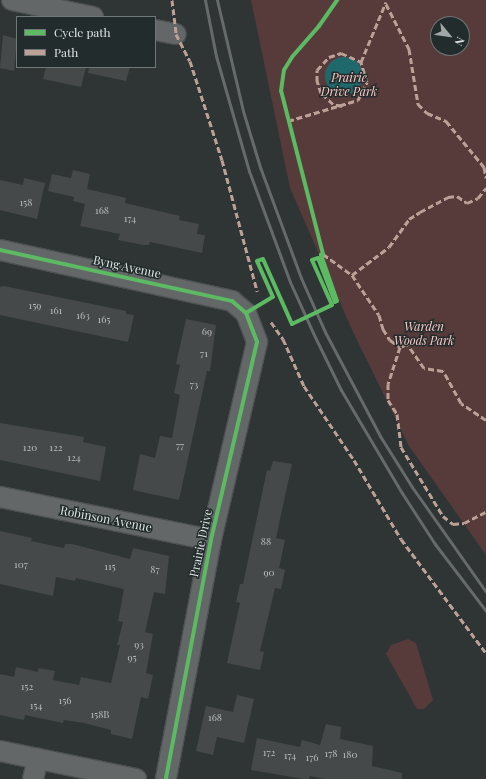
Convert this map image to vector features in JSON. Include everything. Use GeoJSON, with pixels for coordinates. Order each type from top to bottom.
{"type":"FeatureCollection","features":[{"type":"Feature","properties":{"kind":"street"},"geometry":{"type":"LineString","coordinates":[[12,0],[61,5],[90,16]]}},
{"type":"Feature","properties":{"kind":"street"},"geometry":{"type":"LineString","coordinates":[[156,30],[176,34]]}},
{"type":"Feature","properties":{"kind":"street","name":"Byng Avenue"},"geometry":{"type":"LineString","coordinates":[[0,250],[232,301],[246,313]]}},
{"type":"Feature","properties":{"kind":"street","name":"Prairie Drive"},"geometry":{"type":"LineString","coordinates":[[166,779],[212,540],[257,342],[246,313]]}},
{"type":"Feature","properties":{"kind":"street","name":"Robinson Avenue"},"geometry":{"type":"LineString","coordinates":[[0,497],[212,540]]}},
{"type":"Feature","properties":{"kind":"street"},"geometry":{"type":"LineString","coordinates":[[0,751],[136,779]]}},
{"type":"Feature","properties":{"kind":"street"},"geometry":{"type":"LineString","coordinates":[[33,779],[38,759]]}},
{"type":"Feature","properties":{"kind":"green space"},"geometry":{"type":"Polygon","coordinates":[[[251,0],[486,0],[486,555],[409,446],[353,332],[290,188],[251,0]]]}},
{"type":"Feature","properties":{"kind":"green space"},"geometry":{"type":"Polygon","coordinates":[[[408,639],[416,643],[433,700],[424,709],[417,709],[386,654],[391,645],[408,639]]]}},
{"type":"Feature","properties":{"kind":"water"},"geometry":{"type":"Polygon","coordinates":[[[340,57],[348,57],[358,62],[362,69],[362,83],[358,90],[348,95],[340,95],[330,90],[328,87],[325,80],[325,72],[330,62],[333,60],[340,57]]]}},
{"type":"Feature","properties":{"kind":"building"},"geometry":{"type":"Polygon","coordinates":[[[3,35],[16,39],[14,71],[0,68],[3,35]]]}},
{"type":"Feature","properties":{"kind":"building"},"geometry":{"type":"Polygon","coordinates":[[[46,68],[86,68],[81,87],[43,79],[46,68]]]}},
{"type":"Feature","properties":{"kind":"building"},"geometry":{"type":"Polygon","coordinates":[[[89,68],[130,68],[126,81],[88,73],[89,68]]]}},
{"type":"Feature","properties":{"kind":"building"},"geometry":{"type":"Polygon","coordinates":[[[73,170],[90,174],[87,189],[126,198],[125,203],[180,216],[179,220],[199,224],[197,234],[205,235],[202,253],[150,242],[149,245],[143,245],[118,240],[120,234],[80,226],[85,204],[73,201],[74,197],[48,191],[52,174],[71,178],[73,170]]]}},
{"type":"Feature","properties":{"kind":"building"},"geometry":{"type":"Polygon","coordinates":[[[24,178],[45,183],[37,219],[0,210],[0,180],[23,185],[24,178]]]}},
{"type":"Feature","properties":{"kind":"building"},"geometry":{"type":"Polygon","coordinates":[[[4,286],[126,311],[126,314],[134,315],[128,342],[0,315],[0,287],[4,286]]]}},
{"type":"Feature","properties":{"kind":"building"},"geometry":{"type":"Polygon","coordinates":[[[186,319],[216,325],[210,371],[207,371],[179,500],[133,490],[140,454],[155,458],[160,436],[172,438],[180,395],[174,393],[180,365],[176,364],[186,319]]]}},
{"type":"Feature","properties":{"kind":"building"},"geometry":{"type":"Polygon","coordinates":[[[0,423],[84,437],[83,442],[106,447],[100,481],[0,460],[0,423]]]}},
{"type":"Feature","properties":{"kind":"building"},"geometry":{"type":"Polygon","coordinates":[[[273,461],[292,464],[276,538],[285,540],[279,568],[285,570],[281,589],[275,588],[260,651],[264,652],[260,670],[227,663],[240,603],[236,602],[240,584],[243,584],[267,470],[270,471],[273,461]]]}},
{"type":"Feature","properties":{"kind":"building"},"geometry":{"type":"Polygon","coordinates":[[[0,531],[32,538],[31,541],[64,548],[65,544],[72,544],[130,559],[133,548],[169,556],[165,594],[154,592],[145,632],[153,634],[146,673],[153,675],[148,699],[141,697],[132,739],[111,734],[111,730],[84,723],[64,720],[63,723],[25,715],[24,720],[0,715],[0,674],[14,677],[16,667],[38,672],[38,668],[55,671],[53,680],[79,685],[81,677],[111,683],[120,645],[117,645],[123,622],[118,621],[124,589],[76,578],[75,581],[56,577],[53,596],[0,584],[0,531]]]}},
{"type":"Feature","properties":{"kind":"building"},"geometry":{"type":"Polygon","coordinates":[[[237,695],[254,699],[244,743],[217,737],[213,755],[196,751],[206,706],[233,712],[237,695]]]}},
{"type":"Feature","properties":{"kind":"building"},"geometry":{"type":"Polygon","coordinates":[[[326,724],[341,727],[340,739],[373,746],[372,766],[402,773],[402,779],[324,779],[310,776],[309,779],[304,779],[251,770],[257,738],[300,747],[302,740],[320,745],[326,724]]]}},
{"type":"Feature","properties":{"kind":"railway"},"geometry":{"type":"LineString","coordinates":[[205,0],[216,56],[249,171],[290,282],[315,337],[341,390],[402,493],[435,544],[486,611]]}},
{"type":"Feature","properties":{"kind":"railway"},"geometry":{"type":"LineString","coordinates":[[217,0],[243,111],[260,167],[301,278],[325,332],[380,436],[412,487],[486,592]]}},
{"type":"Feature","properties":{"kind":"marked path"},"geometry":{"type":"LineString","coordinates":[[172,0],[176,34],[190,61],[222,160],[257,291]]}},
{"type":"Feature","properties":{"kind":"marked path"},"geometry":{"type":"LineString","coordinates":[[288,121],[358,100],[367,82],[361,62],[386,2]]}},
{"type":"Feature","properties":{"kind":"marked path"},"geometry":{"type":"LineString","coordinates":[[386,4],[409,49],[418,104],[427,113],[446,121],[484,167],[486,178]]}},
{"type":"Feature","properties":{"kind":"marked path"},"geometry":{"type":"LineString","coordinates":[[342,106],[333,104],[321,93],[317,81],[317,70],[329,57],[341,53],[361,62]]}},
{"type":"Feature","properties":{"kind":"marked path"},"geometry":{"type":"LineString","coordinates":[[352,275],[389,247],[409,219],[448,197],[457,196],[467,203],[478,198],[486,188]]}},
{"type":"Feature","properties":{"kind":"marked path"},"geometry":{"type":"LineString","coordinates":[[323,254],[352,275],[379,315],[383,329],[390,340],[400,347]]}},
{"type":"Feature","properties":{"kind":"marked path"},"geometry":{"type":"LineString","coordinates":[[271,322],[283,339],[304,386],[354,460],[401,539],[486,653]]}},
{"type":"Feature","properties":{"kind":"marked path"},"geometry":{"type":"LineString","coordinates":[[486,420],[461,403],[443,371],[424,368],[407,344],[400,347],[388,384],[388,400],[397,414],[401,447],[443,516],[453,524],[464,523],[486,512]]}},
{"type":"Feature","properties":{"kind":"cycle path"},"geometry":{"type":"LineString","coordinates":[[246,313],[273,297],[257,261],[263,259],[292,324],[332,305],[312,260],[318,258],[335,302],[337,301],[321,255],[323,254],[281,91],[284,70],[292,57],[319,26],[337,0]]}},
{"type":"Feature","properties":{"kind":"cycle path"},"geometry":{"type":"LineString","coordinates":[[0,250],[232,301],[246,313],[257,342],[211,540],[166,779]]}},
{"type":"Feature","properties":{"kind":"park label","name":"Prairie Drive Park"},"geometry":{"type":"Point","coordinates":[349,85]}},
{"type":"Feature","properties":{"kind":"park label","name":"Warden Woods Park"},"geometry":{"type":"Point","coordinates":[424,334]}}]}
